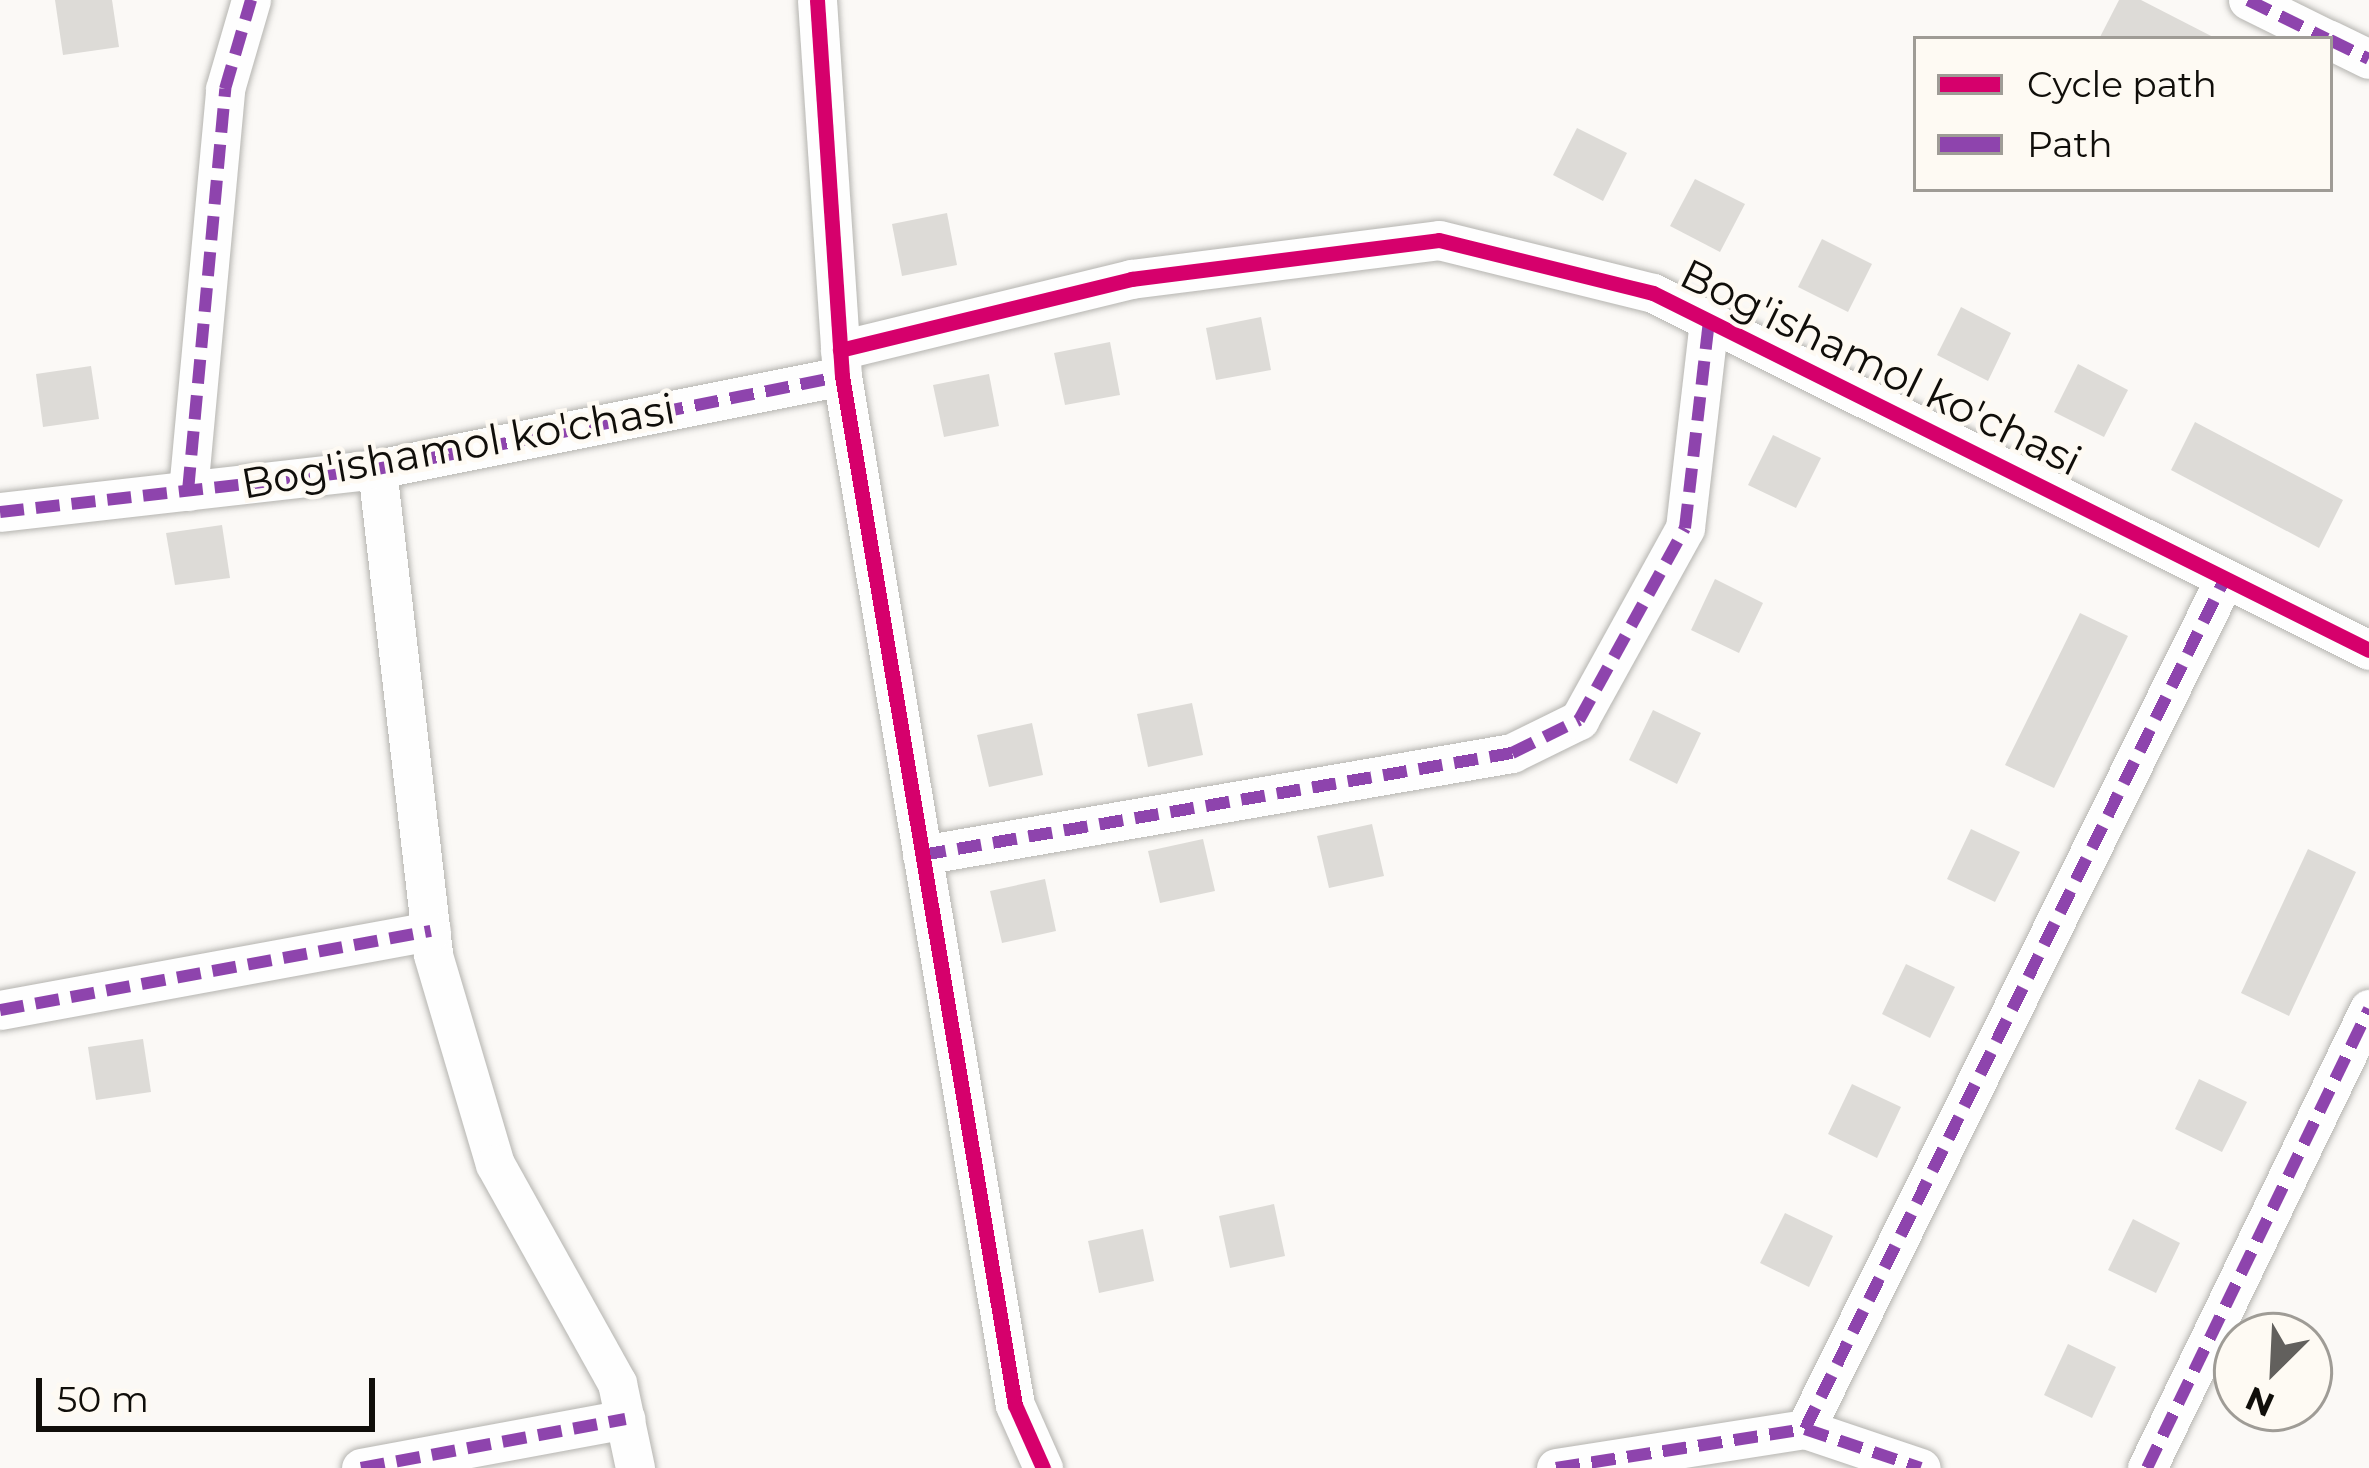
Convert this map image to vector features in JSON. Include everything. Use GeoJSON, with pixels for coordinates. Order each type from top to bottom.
{"type":"FeatureCollection","features":[{"type":"Feature","properties":{"kind":"street"},"geometry":{"type":"LineString","coordinates":[[188,491],[225,89],[251,0]]}},
{"type":"Feature","properties":{"kind":"street"},"geometry":{"type":"LineString","coordinates":[[817,0],[841,363],[1015,1405],[1043,1468]]}},
{"type":"Feature","properties":{"kind":"street"},"geometry":{"type":"LineString","coordinates":[[2248,0],[2321,36]]}},
{"type":"Feature","properties":{"kind":"street"},"geometry":{"type":"LineString","coordinates":[[2333,42],[2369,59]]}},
{"type":"Feature","properties":{"kind":"street","name":"Bog'ishamol ko'chasi"},"geometry":{"type":"LineString","coordinates":[[0,512],[376,469],[841,363],[1131,279],[1439,240],[1653,293],[2369,650]]}},
{"type":"Feature","properties":{"kind":"street"},"geometry":{"type":"LineString","coordinates":[[922,855],[1512,753],[1579,720],[1685,528],[1709,321]]}},
{"type":"Feature","properties":{"kind":"street"},"geometry":{"type":"LineString","coordinates":[[376,469],[431,931],[495,1164],[617,1383],[635,1468]]}},
{"type":"Feature","properties":{"kind":"street"},"geometry":{"type":"LineString","coordinates":[[1805,1429],[2225,578]]}},
{"type":"Feature","properties":{"kind":"street"},"geometry":{"type":"LineString","coordinates":[[0,1010],[431,931]]}},
{"type":"Feature","properties":{"kind":"street"},"geometry":{"type":"LineString","coordinates":[[2147,1468],[2369,1009]]}},
{"type":"Feature","properties":{"kind":"street"},"geometry":{"type":"LineString","coordinates":[[361,1468],[625,1419]]}},
{"type":"Feature","properties":{"kind":"street"},"geometry":{"type":"LineString","coordinates":[[1556,1468],[1805,1429],[1921,1468]]}},
{"type":"Feature","properties":{"kind":"building"},"geometry":{"type":"Polygon","coordinates":[[[55,0],[112,0],[119,47],[63,55],[55,0]]]}},
{"type":"Feature","properties":{"kind":"building"},"geometry":{"type":"Polygon","coordinates":[[[2119,0],[2141,0],[2211,36],[2101,36],[2119,0]]]}},
{"type":"Feature","properties":{"kind":"building"},"geometry":{"type":"Polygon","coordinates":[[[1577,128],[1627,153],[1603,201],[1553,175],[1577,128]]]}},
{"type":"Feature","properties":{"kind":"building"},"geometry":{"type":"Polygon","coordinates":[[[1695,179],[1745,204],[1720,252],[1670,226],[1695,179]]]}},
{"type":"Feature","properties":{"kind":"building"},"geometry":{"type":"Polygon","coordinates":[[[947,213],[957,265],[902,276],[892,224],[947,213]]]}},
{"type":"Feature","properties":{"kind":"building"},"geometry":{"type":"Polygon","coordinates":[[[1822,239],[1872,264],[1848,312],[1798,287],[1822,239]]]}},
{"type":"Feature","properties":{"kind":"building"},"geometry":{"type":"Polygon","coordinates":[[[1961,307],[2011,333],[1988,381],[1937,355],[1961,307]]]}},
{"type":"Feature","properties":{"kind":"building"},"geometry":{"type":"Polygon","coordinates":[[[1261,317],[1271,370],[1216,380],[1206,328],[1261,317]]]}},
{"type":"Feature","properties":{"kind":"building"},"geometry":{"type":"Polygon","coordinates":[[[1110,342],[1120,395],[1065,405],[1054,353],[1110,342]]]}},
{"type":"Feature","properties":{"kind":"building"},"geometry":{"type":"Polygon","coordinates":[[[2078,364],[2128,390],[2104,437],[2054,412],[2078,364]]]}},
{"type":"Feature","properties":{"kind":"building"},"geometry":{"type":"Polygon","coordinates":[[[91,366],[99,419],[43,427],[36,374],[91,366]]]}},
{"type":"Feature","properties":{"kind":"building"},"geometry":{"type":"Polygon","coordinates":[[[989,374],[999,426],[944,437],[933,385],[989,374]]]}},
{"type":"Feature","properties":{"kind":"building"},"geometry":{"type":"Polygon","coordinates":[[[2195,422],[2343,500],[2319,548],[2171,470],[2195,422]]]}},
{"type":"Feature","properties":{"kind":"building"},"geometry":{"type":"Polygon","coordinates":[[[1773,435],[1821,458],[1796,508],[1748,485],[1773,435]]]}},
{"type":"Feature","properties":{"kind":"building"},"geometry":{"type":"Polygon","coordinates":[[[222,525],[230,578],[175,585],[166,533],[222,525]]]}},
{"type":"Feature","properties":{"kind":"building"},"geometry":{"type":"Polygon","coordinates":[[[1715,579],[1763,603],[1739,653],[1691,630],[1715,579]]]}},
{"type":"Feature","properties":{"kind":"building"},"geometry":{"type":"Polygon","coordinates":[[[2080,613],[2128,636],[2054,788],[2005,765],[2080,613]]]}},
{"type":"Feature","properties":{"kind":"building"},"geometry":{"type":"Polygon","coordinates":[[[1192,703],[1203,755],[1148,767],[1137,714],[1192,703]]]}},
{"type":"Feature","properties":{"kind":"building"},"geometry":{"type":"Polygon","coordinates":[[[1653,710],[1701,733],[1677,784],[1629,760],[1653,710]]]}},
{"type":"Feature","properties":{"kind":"building"},"geometry":{"type":"Polygon","coordinates":[[[1032,723],[1043,775],[989,787],[977,735],[1032,723]]]}},
{"type":"Feature","properties":{"kind":"building"},"geometry":{"type":"Polygon","coordinates":[[[1372,824],[1384,876],[1329,888],[1317,836],[1372,824]]]}},
{"type":"Feature","properties":{"kind":"building"},"geometry":{"type":"Polygon","coordinates":[[[1971,829],[2020,852],[1995,902],[1947,879],[1971,829]]]}},
{"type":"Feature","properties":{"kind":"building"},"geometry":{"type":"Polygon","coordinates":[[[1203,839],[1215,891],[1160,903],[1148,851],[1203,839]]]}},
{"type":"Feature","properties":{"kind":"building"},"geometry":{"type":"Polygon","coordinates":[[[2308,849],[2356,872],[2289,1016],[2241,993],[2308,849]]]}},
{"type":"Feature","properties":{"kind":"building"},"geometry":{"type":"Polygon","coordinates":[[[1045,879],[1056,931],[1002,943],[990,891],[1045,879]]]}},
{"type":"Feature","properties":{"kind":"building"},"geometry":{"type":"Polygon","coordinates":[[[1906,964],[1955,987],[1930,1038],[1882,1014],[1906,964]]]}},
{"type":"Feature","properties":{"kind":"building"},"geometry":{"type":"Polygon","coordinates":[[[143,1039],[151,1092],[96,1100],[88,1047],[143,1039]]]}},
{"type":"Feature","properties":{"kind":"building"},"geometry":{"type":"Polygon","coordinates":[[[2199,1079],[2247,1102],[2222,1152],[2175,1129],[2199,1079]]]}},
{"type":"Feature","properties":{"kind":"building"},"geometry":{"type":"Polygon","coordinates":[[[1852,1084],[1901,1107],[1877,1158],[1828,1134],[1852,1084]]]}},
{"type":"Feature","properties":{"kind":"building"},"geometry":{"type":"Polygon","coordinates":[[[1274,1204],[1285,1256],[1230,1268],[1219,1216],[1274,1204]]]}},
{"type":"Feature","properties":{"kind":"building"},"geometry":{"type":"Polygon","coordinates":[[[1785,1213],[1833,1236],[1809,1287],[1760,1263],[1785,1213]]]}},
{"type":"Feature","properties":{"kind":"building"},"geometry":{"type":"Polygon","coordinates":[[[2133,1219],[2180,1243],[2156,1293],[2108,1270],[2133,1219]]]}},
{"type":"Feature","properties":{"kind":"building"},"geometry":{"type":"Polygon","coordinates":[[[1143,1229],[1154,1281],[1099,1293],[1088,1241],[1143,1229]]]}},
{"type":"Feature","properties":{"kind":"building"},"geometry":{"type":"Polygon","coordinates":[[[2068,1344],[2116,1367],[2092,1418],[2044,1395],[2068,1344]]]}},
{"type":"Feature","properties":{"kind":"marked path"},"geometry":{"type":"LineString","coordinates":[[188,491],[225,89],[251,0]]}},
{"type":"Feature","properties":{"kind":"marked path"},"geometry":{"type":"LineString","coordinates":[[2248,0],[2321,36]]}},
{"type":"Feature","properties":{"kind":"marked path"},"geometry":{"type":"LineString","coordinates":[[2333,41],[2369,59]]}},
{"type":"Feature","properties":{"kind":"marked path"},"geometry":{"type":"LineString","coordinates":[[922,855],[1512,753],[1579,720],[1685,528],[1709,321]]}},
{"type":"Feature","properties":{"kind":"marked path"},"geometry":{"type":"LineString","coordinates":[[0,512],[377,469],[842,376]]}},
{"type":"Feature","properties":{"kind":"marked path"},"geometry":{"type":"LineString","coordinates":[[1805,1429],[2225,578]]}},
{"type":"Feature","properties":{"kind":"marked path"},"geometry":{"type":"LineString","coordinates":[[0,1010],[431,931]]}},
{"type":"Feature","properties":{"kind":"marked path"},"geometry":{"type":"LineString","coordinates":[[2147,1468],[2369,1009]]}},
{"type":"Feature","properties":{"kind":"marked path"},"geometry":{"type":"LineString","coordinates":[[361,1468],[625,1419]]}},
{"type":"Feature","properties":{"kind":"marked path"},"geometry":{"type":"LineString","coordinates":[[1556,1468],[1805,1429],[1921,1468]]}},
{"type":"Feature","properties":{"kind":"cycle path"},"geometry":{"type":"LineString","coordinates":[[817,0],[842,376],[1015,1405],[1043,1468]]}},
{"type":"Feature","properties":{"kind":"cycle path"},"geometry":{"type":"LineString","coordinates":[[840,350],[1131,279],[1439,240],[1653,293],[2369,650]]}}]}
